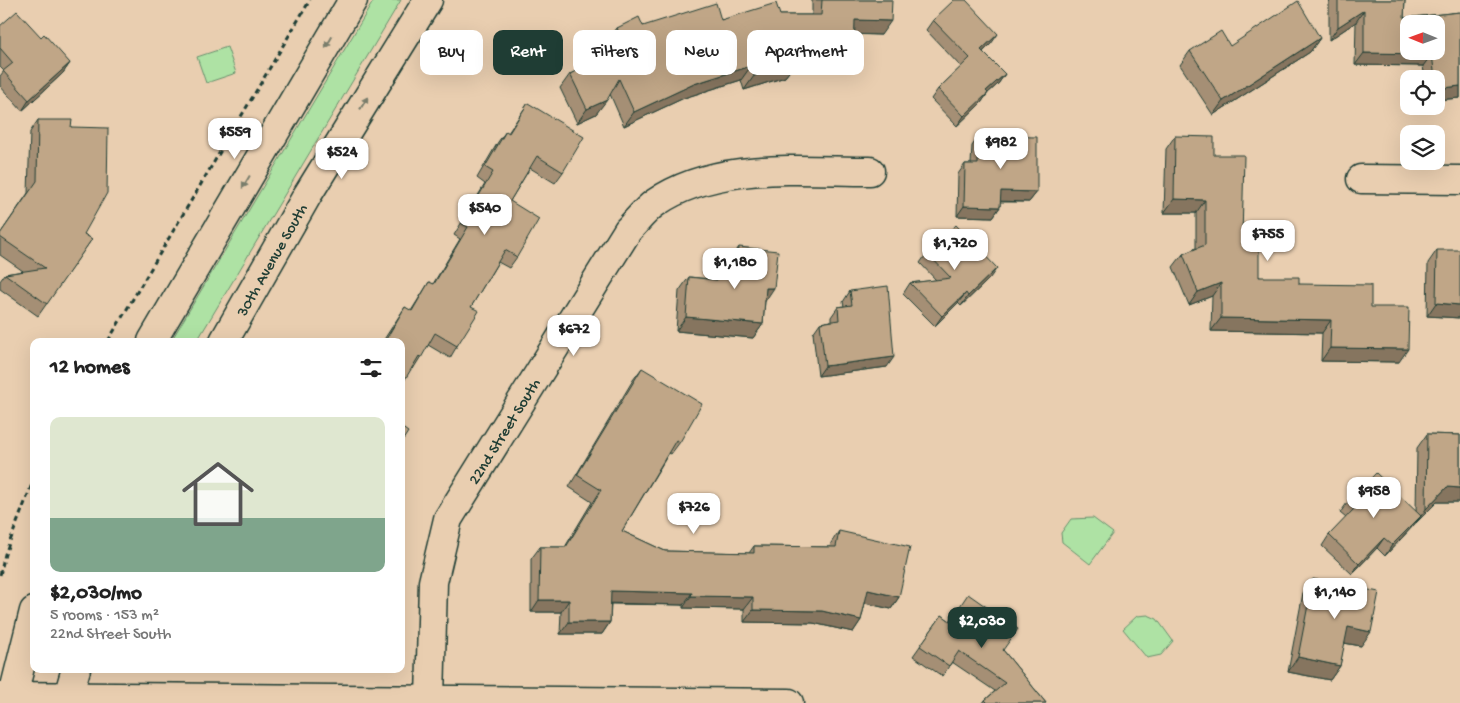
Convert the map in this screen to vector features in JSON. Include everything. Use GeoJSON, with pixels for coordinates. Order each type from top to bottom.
{"type":"FeatureCollection","features":[{"type":"Feature","properties":{"kind":"street"},"geometry":{"type":"LineString","coordinates":[[154,338],[353,0]]}},
{"type":"Feature","properties":{"kind":"street","name":"30th Avenue South"},"geometry":{"type":"LineString","coordinates":[[226,338],[308,194],[428,0]]}},
{"type":"Feature","properties":{"kind":"street","name":"22nd Street South"},"geometry":{"type":"LineString","coordinates":[[430,699],[433,582],[448,519],[628,230],[654,204],[697,182],[750,172],[870,171]]}},
{"type":"Feature","properties":{"kind":"street"},"geometry":{"type":"LineString","coordinates":[[1361,179],[1460,180]]}},
{"type":"Feature","properties":{"kind":"street"},"geometry":{"type":"LineString","coordinates":[[30,624],[8,698],[67,700],[430,699],[789,703]]}},
{"type":"Feature","properties":{"kind":"street"},"geometry":{"type":"LineString","coordinates":[[67,700],[75,673]]}},
{"type":"Feature","properties":{"kind":"path"},"geometry":{"type":"LineString","coordinates":[[110,338],[310,0]]}},
{"type":"Feature","properties":{"kind":"path"},"geometry":{"type":"LineString","coordinates":[[0,575],[5,554],[30,489]]}},
{"type":"Feature","properties":{"kind":"green space"},"geometry":{"type":"Polygon","coordinates":[[[374,0],[401,0],[199,338],[173,338],[374,0]]]}},
{"type":"Feature","properties":{"kind":"green space"},"geometry":{"type":"Polygon","coordinates":[[[227,47],[236,73],[206,83],[197,57],[227,47]]]}},
{"type":"Feature","properties":{"kind":"green space"},"geometry":{"type":"Polygon","coordinates":[[[1093,518],[1113,533],[1090,564],[1062,542],[1061,533],[1071,519],[1093,518]]]}},
{"type":"Feature","properties":{"kind":"green space"},"geometry":{"type":"Polygon","coordinates":[[[1148,615],[1157,619],[1173,641],[1161,655],[1147,658],[1123,629],[1137,616],[1148,615]]]}},
{"type":"Feature","properties":{"kind":"building"},"geometry":{"type":"Polygon","coordinates":[[[822,0],[892,0],[891,21],[855,20],[855,30],[747,30],[747,67],[737,70],[737,30],[666,30],[666,75],[722,75],[694,84],[634,112],[619,79],[607,100],[587,109],[570,74],[656,75],[656,30],[618,30],[617,28],[639,17],[643,26],[716,3],[721,20],[776,3],[780,15],[821,15],[822,0]]]}},
{"type":"Feature","properties":{"kind":"building"},"geometry":{"type":"Polygon","coordinates":[[[954,0],[966,0],[998,34],[981,50],[1005,74],[986,91],[988,93],[964,116],[938,89],[970,58],[933,20],[954,0]]]}},
{"type":"Feature","properties":{"kind":"building"},"geometry":{"type":"Polygon","coordinates":[[[1338,0],[1405,0],[1404,15],[1400,15],[1400,54],[1364,53],[1364,10],[1338,27],[1338,0]]]}},
{"type":"Feature","properties":{"kind":"building"},"geometry":{"type":"Polygon","coordinates":[[[1298,1],[1320,38],[1223,101],[1190,51],[1221,31],[1230,46],[1298,1]]]}},
{"type":"Feature","properties":{"kind":"building"},"geometry":{"type":"Polygon","coordinates":[[[17,11],[41,37],[44,34],[70,63],[29,100],[3,71],[13,63],[0,48],[0,26],[17,11]]]}},
{"type":"Feature","properties":{"kind":"building"},"geometry":{"type":"Polygon","coordinates":[[[1460,12],[1460,86],[1445,88],[1445,70],[1434,70],[1433,60],[1445,60],[1445,15],[1432,15],[1460,12]]]}},
{"type":"Feature","properties":{"kind":"building"},"geometry":{"type":"Polygon","coordinates":[[[528,103],[584,137],[563,172],[537,156],[510,201],[539,219],[517,257],[505,250],[471,307],[479,311],[457,346],[435,333],[421,358],[419,356],[405,379],[405,338],[387,338],[405,307],[412,311],[429,282],[434,284],[468,227],[462,224],[493,172],[485,167],[506,131],[509,133],[528,103]]]}},
{"type":"Feature","properties":{"kind":"building"},"geometry":{"type":"Polygon","coordinates":[[[38,120],[72,120],[71,127],[108,128],[107,193],[84,234],[92,239],[47,304],[5,274],[45,268],[0,237],[0,234],[37,181],[38,120]]]}},
{"type":"Feature","properties":{"kind":"building"},"geometry":{"type":"Polygon","coordinates":[[[979,136],[1037,137],[1037,192],[1001,191],[1000,207],[964,206],[965,164],[978,164],[979,136]]]}},
{"type":"Feature","properties":{"kind":"building"},"geometry":{"type":"Polygon","coordinates":[[[1175,136],[1214,137],[1214,155],[1244,155],[1242,239],[1259,239],[1259,277],[1299,277],[1299,284],[1371,285],[1371,307],[1409,307],[1408,349],[1330,348],[1331,320],[1221,318],[1221,283],[1198,292],[1183,254],[1205,245],[1205,200],[1174,199],[1175,136]]]}},
{"type":"Feature","properties":{"kind":"building"},"geometry":{"type":"Polygon","coordinates":[[[956,225],[997,268],[968,296],[966,293],[942,316],[910,283],[951,278],[927,253],[956,225]]]}},
{"type":"Feature","properties":{"kind":"building"},"geometry":{"type":"Polygon","coordinates":[[[739,247],[778,251],[774,288],[766,288],[763,324],[686,317],[689,277],[717,280],[717,270],[737,271],[739,247]]]}},
{"type":"Feature","properties":{"kind":"building"},"geometry":{"type":"Polygon","coordinates":[[[1437,250],[1460,250],[1460,305],[1436,303],[1437,250]]]}},
{"type":"Feature","properties":{"kind":"building"},"geometry":{"type":"Polygon","coordinates":[[[888,286],[894,357],[825,366],[820,323],[839,320],[838,307],[852,305],[850,291],[888,286]]]}},
{"type":"Feature","properties":{"kind":"building"},"geometry":{"type":"Polygon","coordinates":[[[642,368],[702,404],[680,442],[676,440],[622,531],[665,551],[754,553],[754,546],[836,547],[839,531],[910,547],[899,597],[868,590],[861,620],[822,611],[753,610],[753,597],[691,596],[692,593],[611,591],[610,622],[569,622],[569,600],[539,600],[540,547],[566,547],[601,490],[577,475],[642,368]]]}},
{"type":"Feature","properties":{"kind":"building"},"geometry":{"type":"Polygon","coordinates":[[[1427,434],[1460,435],[1460,488],[1447,487],[1426,509],[1427,434]]]}},
{"type":"Feature","properties":{"kind":"building"},"geometry":{"type":"Polygon","coordinates":[[[1376,473],[1421,516],[1392,545],[1384,538],[1359,564],[1329,535],[1354,509],[1347,503],[1376,473]]]}},
{"type":"Feature","properties":{"kind":"building"},"geometry":{"type":"Polygon","coordinates":[[[1313,579],[1379,592],[1371,632],[1348,627],[1340,666],[1298,657],[1313,579]]]}},
{"type":"Feature","properties":{"kind":"building"},"geometry":{"type":"Polygon","coordinates":[[[968,594],[1018,629],[1003,650],[1046,703],[988,703],[985,700],[1005,683],[959,651],[949,666],[920,646],[942,615],[950,621],[968,594]]]}}]}
